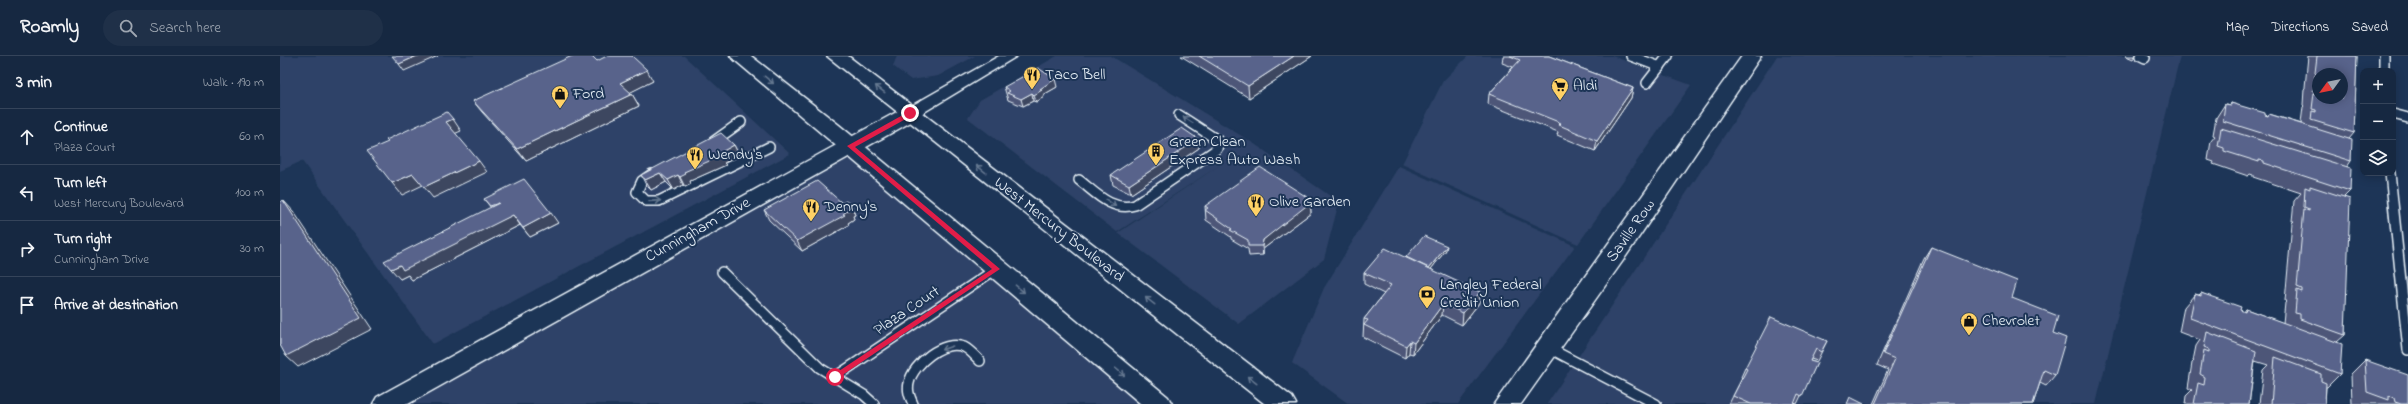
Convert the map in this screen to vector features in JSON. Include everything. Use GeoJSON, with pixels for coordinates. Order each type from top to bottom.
{"type":"FeatureCollection","features":[{"type":"Feature","properties":{"kind":"main road"},"geometry":{"type":"LineString","coordinates":[[739,56],[850,146],[1159,404]]}},
{"type":"Feature","properties":{"kind":"main road","name":"West Mercury Boulevard"},"geometry":{"type":"LineString","coordinates":[[836,56],[1283,404]]}},
{"type":"Feature","properties":{"kind":"main road","name":"Saville Row"},"geometry":{"type":"LineString","coordinates":[[1506,404],[1614,256],[1752,56]]}},
{"type":"Feature","properties":{"kind":"main road","name":"Cunningham Drive"},"geometry":{"type":"LineString","coordinates":[[386,404],[910,113]]}},
{"type":"Feature","properties":{"kind":"street","name":"Cunningham Drive"},"geometry":{"type":"LineString","coordinates":[[910,113],[1010,56]]}},
{"type":"Feature","properties":{"kind":"lane"},"geometry":{"type":"LineString","coordinates":[[1631,56],[1660,67]]}},
{"type":"Feature","properties":{"kind":"lane"},"geometry":{"type":"LineString","coordinates":[[1647,83],[1668,56]]}},
{"type":"Feature","properties":{"kind":"lane"},"geometry":{"type":"LineString","coordinates":[[2384,56],[2384,68]]}},
{"type":"Feature","properties":{"kind":"lane"},"geometry":{"type":"LineString","coordinates":[[1079,180],[1119,208],[1135,205],[1214,152],[1219,146],[1215,138],[1179,114]]}},
{"type":"Feature","properties":{"kind":"lane"},"geometry":{"type":"LineString","coordinates":[[2396,115],[2408,118]]}},
{"type":"Feature","properties":{"kind":"lane"},"geometry":{"type":"LineString","coordinates":[[708,144],[721,137],[741,122]]}},
{"type":"Feature","properties":{"kind":"lane"},"geometry":{"type":"LineString","coordinates":[[660,169],[647,176],[637,186],[637,192],[646,201],[666,199],[769,147]]}},
{"type":"Feature","properties":{"kind":"lane"},"geometry":{"type":"LineString","coordinates":[[2390,176],[2404,269],[2408,350]]}},
{"type":"Feature","properties":{"kind":"lane","name":"Plaza Court"},"geometry":{"type":"LineString","coordinates":[[835,377],[996,269]]}},
{"type":"Feature","properties":{"kind":"lane"},"geometry":{"type":"LineString","coordinates":[[722,272],[805,355],[820,368],[864,395],[874,404]]}},
{"type":"Feature","properties":{"kind":"lane"},"geometry":{"type":"LineString","coordinates":[[913,404],[908,395],[907,385],[910,375],[918,366],[938,351],[952,346],[960,346],[966,348],[980,361]]}},
{"type":"Feature","properties":{"kind":"lane"},"geometry":{"type":"LineString","coordinates":[[1547,347],[1656,404]]}},
{"type":"Feature","properties":{"kind":"shaded area"},"geometry":{"type":"Polygon","coordinates":[[[280,56],[684,56],[790,154],[433,344],[302,161],[280,171],[280,56]]]}},
{"type":"Feature","properties":{"kind":"shaded area"},"geometry":{"type":"Polygon","coordinates":[[[897,56],[975,56],[938,76],[911,80],[893,66],[897,56]]]}},
{"type":"Feature","properties":{"kind":"shaded area"},"geometry":{"type":"Polygon","coordinates":[[[1057,56],[1111,56],[1253,143],[1339,202],[1324,259],[1239,324],[1118,233],[1226,161],[1117,232],[968,118],[980,100],[1057,56]]]}},
{"type":"Feature","properties":{"kind":"shaded area"},"geometry":{"type":"Polygon","coordinates":[[[1468,56],[1612,56],[1691,85],[1578,244],[1402,164],[1443,81],[1468,56]]]}},
{"type":"Feature","properties":{"kind":"shaded area"},"geometry":{"type":"Polygon","coordinates":[[[1777,56],[2180,56],[2096,404],[1547,404],[1777,56]]]}},
{"type":"Feature","properties":{"kind":"shaded area"},"geometry":{"type":"Polygon","coordinates":[[[846,147],[1154,404],[383,404],[846,147]]]}},
{"type":"Feature","properties":{"kind":"shaded area"},"geometry":{"type":"Polygon","coordinates":[[[1399,166],[1575,246],[1458,404],[1349,404],[1292,363],[1324,288],[1399,166]]]}},
{"type":"Feature","properties":{"kind":"building"},"geometry":{"type":"Polygon","coordinates":[[[392,56],[417,56],[399,64],[392,56]]]}},
{"type":"Feature","properties":{"kind":"building","name":"Ford"},"geometry":{"type":"Polygon","coordinates":[[[572,56],[592,56],[597,61],[607,56],[632,56],[647,70],[620,83],[632,94],[517,149],[473,101],[572,56]]]}},
{"type":"Feature","properties":{"kind":"building"},"geometry":{"type":"Polygon","coordinates":[[[1199,56],[1294,56],[1248,86],[1199,56]]]}},
{"type":"Feature","properties":{"kind":"building","name":"Aldi"},"geometry":{"type":"Polygon","coordinates":[[[1510,56],[1549,56],[1633,88],[1597,141],[1559,125],[1561,123],[1489,94],[1520,60],[1510,56]]]}},
{"type":"Feature","properties":{"kind":"building"},"geometry":{"type":"Polygon","coordinates":[[[2317,56],[2357,56],[2354,133],[2311,120],[2312,111],[2316,112],[2316,110],[2312,109],[2313,104],[2348,104],[2348,68],[2316,68],[2317,56]]]}},
{"type":"Feature","properties":{"kind":"building"},"geometry":{"type":"Polygon","coordinates":[[[1038,68],[1055,79],[1034,95],[1032,93],[1021,99],[1007,93],[1010,91],[1004,87],[1038,68]]]}},
{"type":"Feature","properties":{"kind":"building"},"geometry":{"type":"Polygon","coordinates":[[[2231,103],[2265,113],[2265,115],[2268,116],[2269,114],[2352,140],[2351,161],[2223,121],[2225,104],[2231,105],[2231,103]]]}},
{"type":"Feature","properties":{"kind":"building"},"geometry":{"type":"Polygon","coordinates":[[[447,112],[453,119],[446,122],[479,161],[424,187],[413,174],[392,183],[367,151],[388,142],[386,140],[447,112]]]}},
{"type":"Feature","properties":{"kind":"building"},"geometry":{"type":"Polygon","coordinates":[[[1182,128],[1198,139],[1129,185],[1111,175],[1182,128]]]}},
{"type":"Feature","properties":{"kind":"building"},"geometry":{"type":"Polygon","coordinates":[[[2221,128],[2351,168],[2350,191],[2264,163],[2264,161],[2259,160],[2259,162],[2224,151],[2224,148],[2218,146],[2221,128]]]}},
{"type":"Feature","properties":{"kind":"building"},"geometry":{"type":"Polygon","coordinates":[[[721,133],[734,145],[718,154],[721,156],[684,172],[686,174],[680,177],[678,175],[668,180],[660,173],[645,180],[641,175],[721,133]]]}},
{"type":"Feature","properties":{"kind":"building","name":"Olive Garden"},"geometry":{"type":"Polygon","coordinates":[[[1260,167],[1310,199],[1307,201],[1310,203],[1263,240],[1262,246],[1248,246],[1248,240],[1230,230],[1232,229],[1205,210],[1208,208],[1205,206],[1260,167]]]}},
{"type":"Feature","properties":{"kind":"building"},"geometry":{"type":"Polygon","coordinates":[[[524,179],[551,213],[523,228],[513,215],[403,270],[400,265],[391,269],[384,261],[499,203],[490,206],[484,199],[524,179]]]}},
{"type":"Feature","properties":{"kind":"building","name":"Denny's"},"geometry":{"type":"Polygon","coordinates":[[[817,181],[842,203],[846,201],[851,205],[848,207],[850,209],[843,214],[845,215],[797,241],[764,210],[817,181]]]}},
{"type":"Feature","properties":{"kind":"building"},"geometry":{"type":"Polygon","coordinates":[[[2310,186],[2350,199],[2345,335],[2300,319],[2300,314],[2295,313],[2297,290],[2302,292],[2302,289],[2297,287],[2304,209],[2309,211],[2309,209],[2304,207],[2305,187],[2310,189],[2310,186]]]}},
{"type":"Feature","properties":{"kind":"building"},"geometry":{"type":"Polygon","coordinates":[[[283,200],[361,318],[286,356],[280,345],[280,202],[283,200]]]}},
{"type":"Feature","properties":{"kind":"building"},"geometry":{"type":"Polygon","coordinates":[[[1424,236],[1447,246],[1429,268],[1406,257],[1424,236]]]}},
{"type":"Feature","properties":{"kind":"building","name":"Chevrolet"},"geometry":{"type":"Polygon","coordinates":[[[1931,247],[2017,281],[2012,298],[2058,316],[2053,333],[2066,338],[2055,375],[2044,370],[2033,404],[1875,404],[1895,359],[1883,354],[1931,247]]]}},
{"type":"Feature","properties":{"kind":"building","name":"Langley Federal Credit Union"},"geometry":{"type":"Polygon","coordinates":[[[1385,248],[1480,292],[1463,313],[1443,304],[1414,343],[1410,341],[1406,346],[1364,325],[1368,320],[1364,319],[1391,285],[1364,273],[1385,248]]]}},
{"type":"Feature","properties":{"kind":"building"},"geometry":{"type":"Polygon","coordinates":[[[2201,293],[2241,307],[2240,310],[2245,312],[2246,309],[2342,344],[2340,374],[2190,318],[2195,294],[2201,296],[2201,293]]]}},
{"type":"Feature","properties":{"kind":"building"},"geometry":{"type":"Polygon","coordinates":[[[1771,317],[1827,341],[1821,352],[1816,349],[1810,361],[1817,363],[1802,396],[1798,394],[1794,404],[1751,404],[1733,396],[1747,369],[1745,368],[1771,317]]]}},
{"type":"Feature","properties":{"kind":"building"},"geometry":{"type":"Polygon","coordinates":[[[2207,332],[2256,351],[2249,404],[2194,404],[2198,383],[2204,385],[2205,377],[2200,374],[2204,350],[2209,352],[2209,349],[2204,347],[2207,332]]]}},
{"type":"Feature","properties":{"kind":"building"},"geometry":{"type":"Polygon","coordinates":[[[2275,357],[2321,374],[2321,381],[2326,383],[2325,404],[2271,404],[2275,357]]]}},
{"type":"Feature","properties":{"kind":"building"},"geometry":{"type":"Polygon","coordinates":[[[2365,360],[2408,375],[2408,404],[2395,402],[2394,398],[2389,396],[2389,400],[2367,392],[2365,360]]]}},
{"type":"Feature","properties":{"kind":"building"},"geometry":{"type":"Polygon","coordinates":[[[1850,397],[1864,404],[1847,404],[1850,397]]]}},
{"type":"Feature","properties":{"kind":"place","name":"Taco Bell"},"geometry":{"type":"Point","coordinates":[1032,90]}},
{"type":"Feature","properties":{"kind":"place","name":"Aldi"},"geometry":{"type":"Point","coordinates":[1560,101]}},
{"type":"Feature","properties":{"kind":"place","name":"Ford"},"geometry":{"type":"Point","coordinates":[560,109]}},
{"type":"Feature","properties":{"kind":"place","name":"Green Clean Express Auto Wash"},"geometry":{"type":"Point","coordinates":[1156,166]}},
{"type":"Feature","properties":{"kind":"place","name":"Wendy's"},"geometry":{"type":"Point","coordinates":[695,170]}},
{"type":"Feature","properties":{"kind":"place","name":"Olive Garden"},"geometry":{"type":"Point","coordinates":[1256,217]}},
{"type":"Feature","properties":{"kind":"place","name":"Denny's"},"geometry":{"type":"Point","coordinates":[811,222]}},
{"type":"Feature","properties":{"kind":"place","name":"Langley Federal Credit Union"},"geometry":{"type":"Point","coordinates":[1427,309]}},
{"type":"Feature","properties":{"kind":"place","name":"Chevrolet"},"geometry":{"type":"Point","coordinates":[1969,336]}},
{"type":"Feature","properties":{"kind":"route"},"geometry":{"type":"LineString","coordinates":[[835,377],[996,269],[850,146],[910,113]]}}]}
